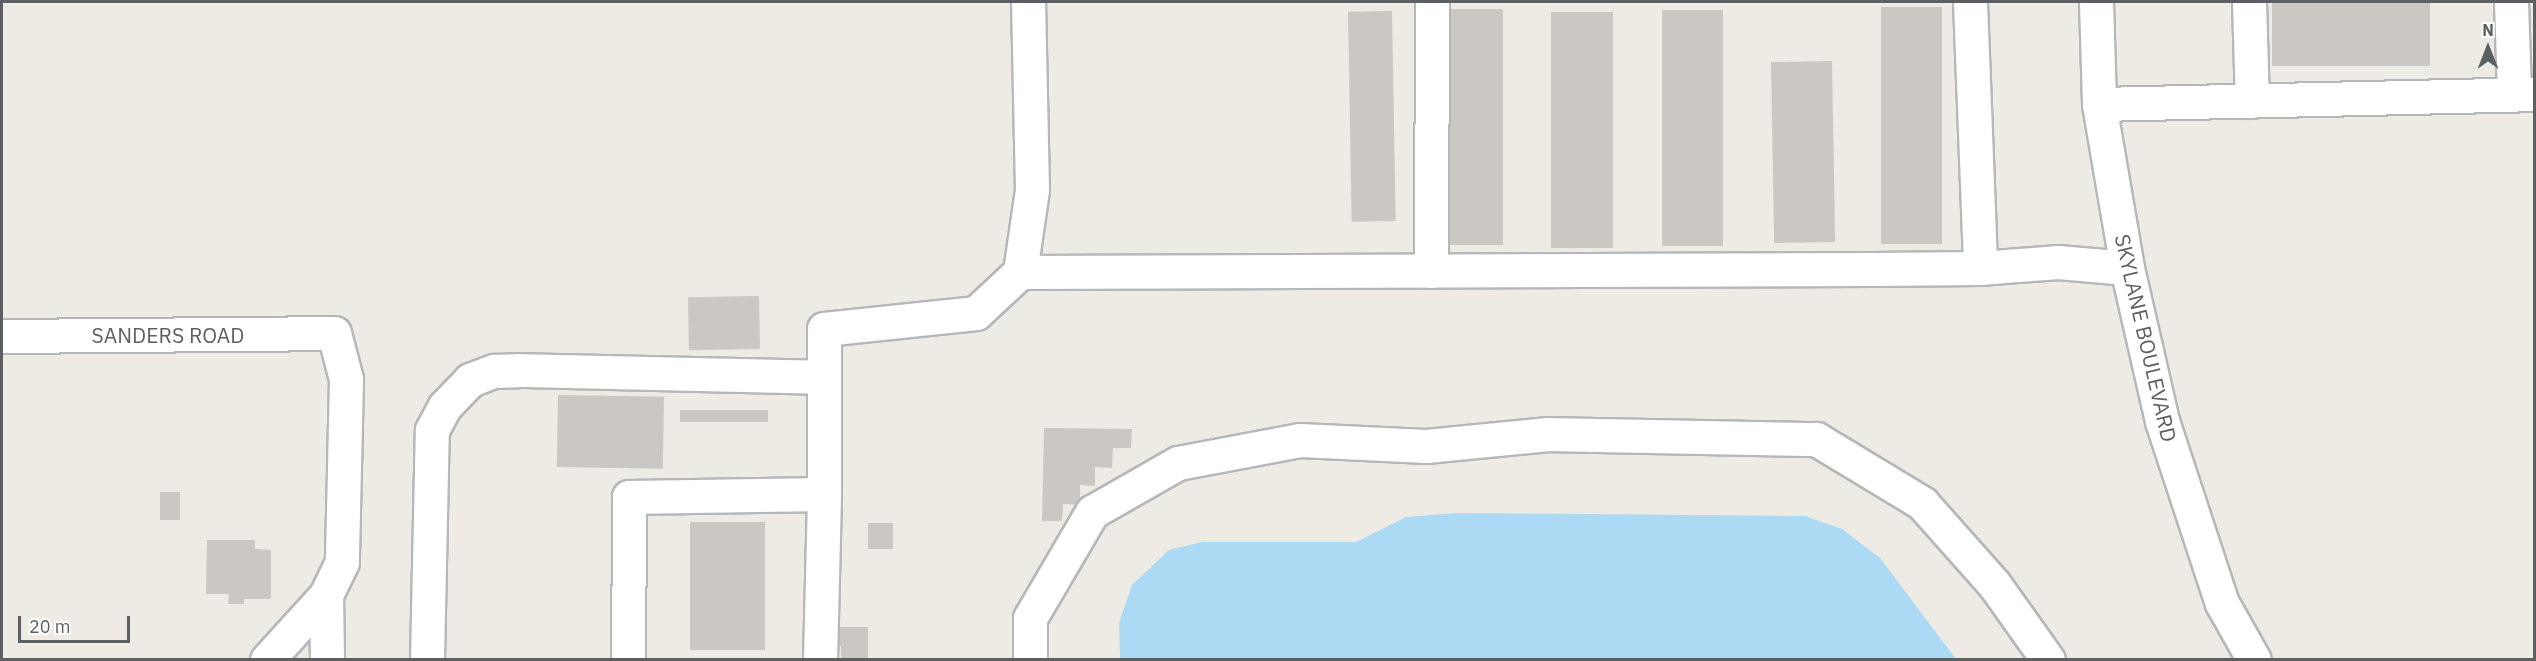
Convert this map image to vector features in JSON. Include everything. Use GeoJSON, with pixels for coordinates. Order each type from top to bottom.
{"type":"FeatureCollection","features":[{"type":"Feature","properties":{"kind":"street"},"geometry":{"type":"LineString","coordinates":[[820,660],[824,494],[824,329],[976,313],[1020,272],[1032,190],[1028,2]]}},
{"type":"Feature","properties":{"kind":"street"},"geometry":{"type":"LineString","coordinates":[[1431,271],[1432,2]]}},
{"type":"Feature","properties":{"kind":"street"},"geometry":{"type":"LineString","coordinates":[[1970,2],[1980,268]]}},
{"type":"Feature","properties":{"kind":"street","name":"SKYLANE BOULEVARD"},"geometry":{"type":"LineString","coordinates":[[2096,2],[2099,104],[2127,268],[2162,421],[2222,603],[2254,660]]}},
{"type":"Feature","properties":{"kind":"street"},"geometry":{"type":"LineString","coordinates":[[2249,2],[2252,101]]}},
{"type":"Feature","properties":{"kind":"street"},"geometry":{"type":"LineString","coordinates":[[2099,104],[2524,94],[2511,2]]}},
{"type":"Feature","properties":{"kind":"street"},"geometry":{"type":"LineString","coordinates":[[1020,272],[1980,268],[2058,262],[2127,268]]}},
{"type":"Feature","properties":{"kind":"street","name":"SANDERS ROAD"},"geometry":{"type":"LineString","coordinates":[[2,336],[334,333],[346,378],[342,562],[326,595]]}},
{"type":"Feature","properties":{"kind":"street"},"geometry":{"type":"LineString","coordinates":[[427,660],[432,430],[445,406],[470,380],[494,371],[518,370],[824,377]]}},
{"type":"Feature","properties":{"kind":"street"},"geometry":{"type":"LineString","coordinates":[[1030,660],[1030,618],[1092,512],[1178,463],[1300,440],[1425,446],[1548,434],[1816,439],[1922,503],[1994,584],[2048,660]]}},
{"type":"Feature","properties":{"kind":"street"},"geometry":{"type":"LineString","coordinates":[[628,660],[629,497],[824,494]]}},
{"type":"Feature","properties":{"kind":"street"},"geometry":{"type":"LineString","coordinates":[[267,660],[326,595]]}},
{"type":"Feature","properties":{"kind":"street"},"geometry":{"type":"LineString","coordinates":[[326,595],[327,660]]}},
{"type":"Feature","properties":{"kind":"water"},"geometry":{"type":"Polygon","coordinates":[[[1456,513],[1805,516],[1842,529],[1880,558],[1956,659],[1120,659],[1119,623],[1132,585],[1169,550],[1202,542],[1356,542],[1406,517],[1456,513]]]}},
{"type":"Feature","properties":{"kind":"building"},"geometry":{"type":"Polygon","coordinates":[[[2272,2],[2430,2],[2430,66],[2272,66],[2272,2]]]}},
{"type":"Feature","properties":{"kind":"building"},"geometry":{"type":"Polygon","coordinates":[[[1881,7],[1942,7],[1942,244],[1881,244],[1881,7]]]}},
{"type":"Feature","properties":{"kind":"building"},"geometry":{"type":"Polygon","coordinates":[[[1442,9],[1503,9],[1503,245],[1442,245],[1442,9]]]}},
{"type":"Feature","properties":{"kind":"building"},"geometry":{"type":"Polygon","coordinates":[[[1662,10],[1723,10],[1723,246],[1662,246],[1662,10]]]}},
{"type":"Feature","properties":{"kind":"building"},"geometry":{"type":"Polygon","coordinates":[[[1392,11],[1396,221],[1352,222],[1348,12],[1392,11]]]}},
{"type":"Feature","properties":{"kind":"building"},"geometry":{"type":"Polygon","coordinates":[[[1551,12],[1613,12],[1613,248],[1551,248],[1551,12]]]}},
{"type":"Feature","properties":{"kind":"building"},"geometry":{"type":"Polygon","coordinates":[[[1832,61],[1835,242],[1774,243],[1771,62],[1832,61]]]}},
{"type":"Feature","properties":{"kind":"building"},"geometry":{"type":"Polygon","coordinates":[[[759,296],[760,349],[689,350],[688,297],[759,296]]]}},
{"type":"Feature","properties":{"kind":"building"},"geometry":{"type":"Polygon","coordinates":[[[558,395],[664,397],[663,469],[557,467],[558,395]]]}},
{"type":"Feature","properties":{"kind":"building"},"geometry":{"type":"Polygon","coordinates":[[[680,410],[768,410],[768,422],[680,422],[680,410]]]}},
{"type":"Feature","properties":{"kind":"building"},"geometry":{"type":"Polygon","coordinates":[[[1044,428],[1132,429],[1131,448],[1113,448],[1112,468],[1095,467],[1095,486],[1080,485],[1080,505],[1063,504],[1062,521],[1042,521],[1044,428]]]}},
{"type":"Feature","properties":{"kind":"building"},"geometry":{"type":"Polygon","coordinates":[[[160,492],[180,492],[180,520],[160,520],[160,492]]]}},
{"type":"Feature","properties":{"kind":"building"},"geometry":{"type":"Polygon","coordinates":[[[690,522],[765,522],[765,650],[690,650],[690,522]]]}},
{"type":"Feature","properties":{"kind":"building"},"geometry":{"type":"Polygon","coordinates":[[[868,523],[893,523],[893,549],[868,549],[868,523]]]}},
{"type":"Feature","properties":{"kind":"building"},"geometry":{"type":"Polygon","coordinates":[[[207,540],[255,540],[255,549],[271,550],[271,599],[244,599],[244,604],[228,604],[229,594],[206,594],[207,540]]]}},
{"type":"Feature","properties":{"kind":"building"},"geometry":{"type":"Polygon","coordinates":[[[840,627],[868,627],[868,660],[841,660],[841,646],[834,646],[834,634],[840,634],[840,627]]]}}]}
